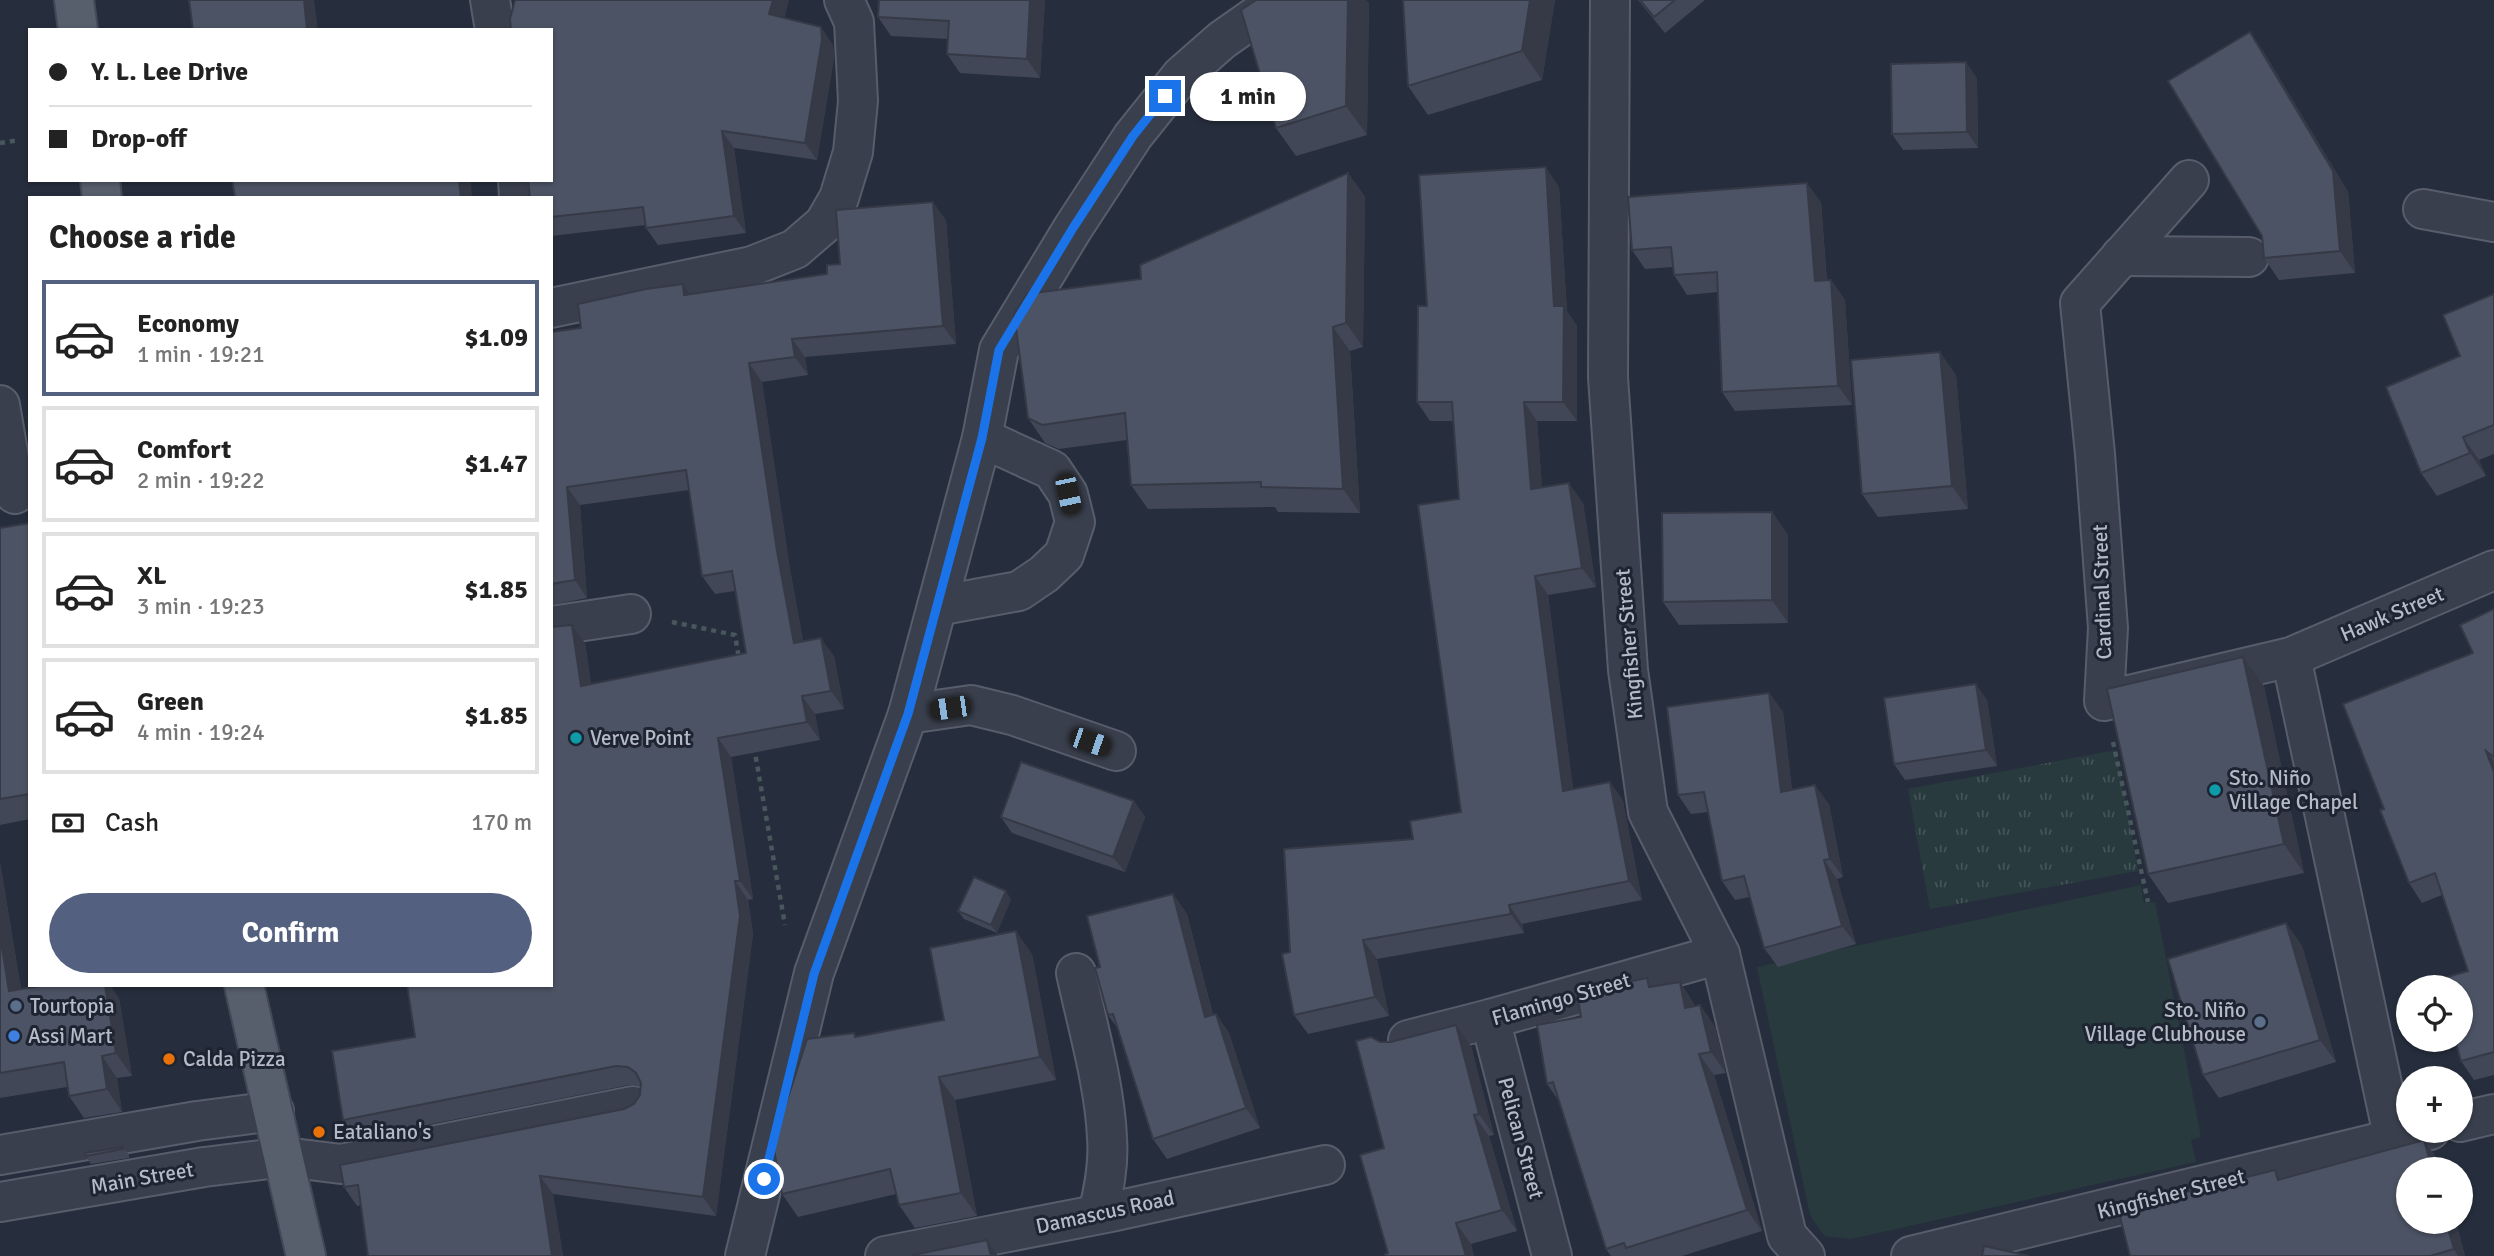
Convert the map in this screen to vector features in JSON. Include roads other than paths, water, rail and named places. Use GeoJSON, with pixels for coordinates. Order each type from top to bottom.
{"type":"FeatureCollection","features":[{"type":"Feature","properties":{"kind":"main road"},"geometry":{"type":"LineString","coordinates":[[74,0],[78,28]]}},
{"type":"Feature","properties":{"kind":"main road"},"geometry":{"type":"LineString","coordinates":[[244,987],[306,1256]]}},
{"type":"Feature","properties":{"kind":"street"},"geometry":{"type":"LineString","coordinates":[[490,0],[495,28]]}},
{"type":"Feature","properties":{"kind":"street"},"geometry":{"type":"LineString","coordinates":[[553,308],[752,266],[795,250],[824,223],[839,198],[853,152],[858,101],[855,22],[844,0]]}},
{"type":"Feature","properties":{"kind":"street"},"geometry":{"type":"LineString","coordinates":[[745,1256],[814,974],[908,714],[982,438],[999,350],[1133,136],[1181,76],[1222,40],[1279,0]]}},
{"type":"Feature","properties":{"kind":"street","name":"Kingfisher Street"},"geometry":{"type":"LineString","coordinates":[[1610,0],[1608,377],[1628,670],[1648,812],[1720,954],[1787,1236],[1805,1256]]}},
{"type":"Feature","properties":{"kind":"street"},"geometry":{"type":"LineString","coordinates":[[2121,256],[2189,180]]}},
{"type":"Feature","properties":{"kind":"street"},"geometry":{"type":"LineString","coordinates":[[2423,209],[2494,222]]}},
{"type":"Feature","properties":{"kind":"street"},"geometry":{"type":"LineString","coordinates":[[2121,256],[2249,257]]}},
{"type":"Feature","properties":{"kind":"street","name":"Cardinal Street"},"geometry":{"type":"LineString","coordinates":[[2121,256],[2080,303],[2108,628],[2104,701],[2291,657]]}},
{"type":"Feature","properties":{"kind":"street"},"geometry":{"type":"LineString","coordinates":[[0,404],[15,494]]}},
{"type":"Feature","properties":{"kind":"street"},"geometry":{"type":"LineString","coordinates":[[937,606],[1019,591],[1044,575],[1064,555],[1074,522],[1068,494],[1052,470],[982,438]]}},
{"type":"Feature","properties":{"kind":"street","name":"Hawk Street"},"geometry":{"type":"LineString","coordinates":[[2291,657],[2494,570]]}},
{"type":"Feature","properties":{"kind":"street"},"geometry":{"type":"LineString","coordinates":[[553,626],[631,614]]}},
{"type":"Feature","properties":{"kind":"street"},"geometry":{"type":"LineString","coordinates":[[2291,657],[2394,1140]]}},
{"type":"Feature","properties":{"kind":"street"},"geometry":{"type":"LineString","coordinates":[[908,714],[971,705],[1012,715],[1116,751]]}},
{"type":"Feature","properties":{"kind":"street","name":"Flamingo Street"},"geometry":{"type":"LineString","coordinates":[[1401,1042],[1720,954]]}},
{"type":"Feature","properties":{"kind":"street"},"geometry":{"type":"LineString","coordinates":[[1076,973],[1098,1075],[1107,1138],[1106,1178],[1098,1214]]}},
{"type":"Feature","properties":{"kind":"street","name":"Pelican Street"},"geometry":{"type":"LineString","coordinates":[[1490,1019],[1552,1256]]}},
{"type":"Feature","properties":{"kind":"street","name":"Main Street"},"geometry":{"type":"LineString","coordinates":[[0,1202],[204,1167],[285,1157],[341,1164],[633,1106]]}},
{"type":"Feature","properties":{"kind":"street"},"geometry":{"type":"LineString","coordinates":[[0,1155],[197,1121],[274,1111]]}},
{"type":"Feature","properties":{"kind":"street"},"geometry":{"type":"LineString","coordinates":[[2473,1119],[2494,1114]]}},
{"type":"Feature","properties":{"kind":"street","name":"Kingfisher Street"},"geometry":{"type":"LineString","coordinates":[[1911,1256],[2394,1140]]}},
{"type":"Feature","properties":{"kind":"street","name":"Damascus Road"},"geometry":{"type":"LineString","coordinates":[[885,1256],[1325,1165]]}},
{"type":"Feature","properties":{"kind":"place","name":"Verve Point"},"geometry":{"type":"Point","coordinates":[576,738]}},
{"type":"Feature","properties":{"kind":"place","name":"Sto. Niño Village Chapel"},"geometry":{"type":"Point","coordinates":[2215,790]}},
{"type":"Feature","properties":{"kind":"place","name":"Tourtopia"},"geometry":{"type":"Point","coordinates":[16,1006]}},
{"type":"Feature","properties":{"kind":"place","name":"Sto. Niño Village Clubhouse"},"geometry":{"type":"Point","coordinates":[2260,1022]}},
{"type":"Feature","properties":{"kind":"place","name":"Assi Mart"},"geometry":{"type":"Point","coordinates":[14,1036]}},
{"type":"Feature","properties":{"kind":"place","name":"Calda Pizza"},"geometry":{"type":"Point","coordinates":[169,1059]}},
{"type":"Feature","properties":{"kind":"place","name":"Eataliano's"},"geometry":{"type":"Point","coordinates":[319,1132]}}]}
